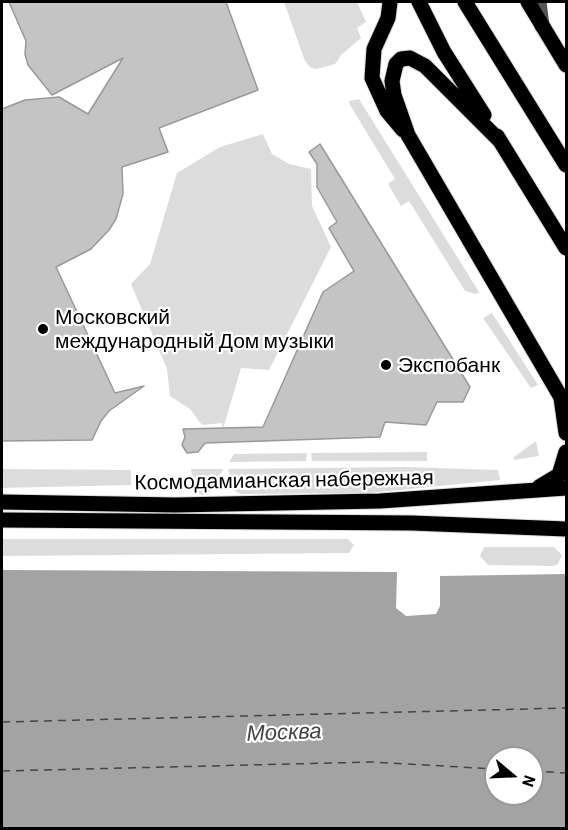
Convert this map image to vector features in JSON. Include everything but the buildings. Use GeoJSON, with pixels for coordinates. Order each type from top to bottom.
{"type":"FeatureCollection","features":[{"type":"Feature","properties":{"kind":"main road"},"geometry":{"type":"LineString","coordinates":[[390,2],[388,18],[374,49],[372,78],[387,111],[408,135],[564,402],[567,433]]}},
{"type":"Feature","properties":{"kind":"main road"},"geometry":{"type":"LineString","coordinates":[[419,2],[444,52],[567,248]]}},
{"type":"Feature","properties":{"kind":"main road"},"geometry":{"type":"LineString","coordinates":[[528,2],[567,65]]}},
{"type":"Feature","properties":{"kind":"main road"},"geometry":{"type":"LineString","coordinates":[[466,4],[567,165]]}},
{"type":"Feature","properties":{"kind":"main road"},"geometry":{"type":"LineString","coordinates":[[408,135],[394,95],[393,71],[402,59],[410,58],[419,61],[433,73],[501,142]]}},
{"type":"Feature","properties":{"kind":"main road"},"geometry":{"type":"LineString","coordinates":[[520,493],[552,481],[559,475],[567,452]]}},
{"type":"Feature","properties":{"kind":"main road","name":"Космодамианская набережная"},"geometry":{"type":"LineString","coordinates":[[2,502],[222,505],[380,501],[567,488]]}},
{"type":"Feature","properties":{"kind":"main road","name":"Космодамианская набережная"},"geometry":{"type":"LineString","coordinates":[[2,520],[412,523],[567,529]]}},
{"type":"Feature","properties":{"kind":"main road"},"geometry":{"type":"LineString","coordinates":[[550,529],[567,524]]}},
{"type":"Feature","properties":{"kind":"street"},"geometry":{"type":"LineString","coordinates":[[539,2],[542,26]]}},
{"type":"Feature","properties":{"kind":"shaded area"},"geometry":{"type":"Polygon","coordinates":[[[284,2],[357,2],[366,22],[357,28],[361,38],[341,55],[335,64],[317,69],[311,68],[305,61],[284,2]]]}},
{"type":"Feature","properties":{"kind":"shaded area"},"geometry":{"type":"Polygon","coordinates":[[[359,99],[479,292],[476,294],[465,291],[409,201],[401,206],[388,184],[395,179],[350,105],[349,101],[359,99]]]}},
{"type":"Feature","properties":{"kind":"shaded area"},"geometry":{"type":"Polygon","coordinates":[[[263,134],[272,154],[289,164],[311,169],[312,206],[331,247],[269,370],[241,368],[223,429],[222,423],[202,425],[190,409],[170,396],[167,369],[131,284],[150,264],[177,173],[220,147],[263,134]]]}},
{"type":"Feature","properties":{"kind":"shaded area"},"geometry":{"type":"Polygon","coordinates":[[[492,313],[538,385],[531,388],[483,318],[492,313]]]}},
{"type":"Feature","properties":{"kind":"shaded area"},"geometry":{"type":"Polygon","coordinates":[[[536,441],[539,456],[514,460],[514,457],[536,441]]]}},
{"type":"Feature","properties":{"kind":"shaded area"},"geometry":{"type":"Polygon","coordinates":[[[427,452],[427,461],[312,461],[311,453],[427,452]]]}},
{"type":"Feature","properties":{"kind":"shaded area"},"geometry":{"type":"Polygon","coordinates":[[[307,453],[306,461],[229,462],[234,454],[307,453]]]}},
{"type":"Feature","properties":{"kind":"shaded area"},"geometry":{"type":"Polygon","coordinates":[[[405,467],[498,470],[500,480],[368,493],[240,494],[233,490],[228,469],[405,467]]]}},
{"type":"Feature","properties":{"kind":"shaded area"},"geometry":{"type":"Polygon","coordinates":[[[2,469],[131,470],[131,485],[2,488],[2,469]]]}},
{"type":"Feature","properties":{"kind":"shaded area"},"geometry":{"type":"Polygon","coordinates":[[[191,469],[223,469],[214,487],[207,495],[201,495],[193,487],[191,469]]]}},
{"type":"Feature","properties":{"kind":"shaded area"},"geometry":{"type":"Polygon","coordinates":[[[2,539],[348,539],[354,545],[349,553],[2,556],[2,539]]]}},
{"type":"Feature","properties":{"kind":"shaded area"},"geometry":{"type":"Polygon","coordinates":[[[484,547],[554,547],[562,555],[558,564],[554,566],[488,565],[480,556],[484,547]]]}},
{"type":"Feature","properties":{"kind":"water","name":"Москва"},"geometry":{"type":"Polygon","coordinates":[[[2,570],[397,572],[396,608],[406,616],[436,614],[440,606],[440,576],[566,574],[566,828],[2,828],[2,570]]]}},
{"type":"Feature","properties":{"kind":"ferry route"},"geometry":{"type":"LineString","coordinates":[[2,722],[566,708]]}},
{"type":"Feature","properties":{"kind":"ferry route"},"geometry":{"type":"LineString","coordinates":[[2,771],[372,762],[484,768]]}},
{"type":"Feature","properties":{"kind":"ferry route"},"geometry":{"type":"LineString","coordinates":[[544,772],[566,773]]}},
{"type":"Feature","properties":{"kind":"place","name":"Московский международный Дом музыки"},"geometry":{"type":"Point","coordinates":[43,329]}},
{"type":"Feature","properties":{"kind":"place","name":"Экспобанк"},"geometry":{"type":"Point","coordinates":[386,365]}}]}
